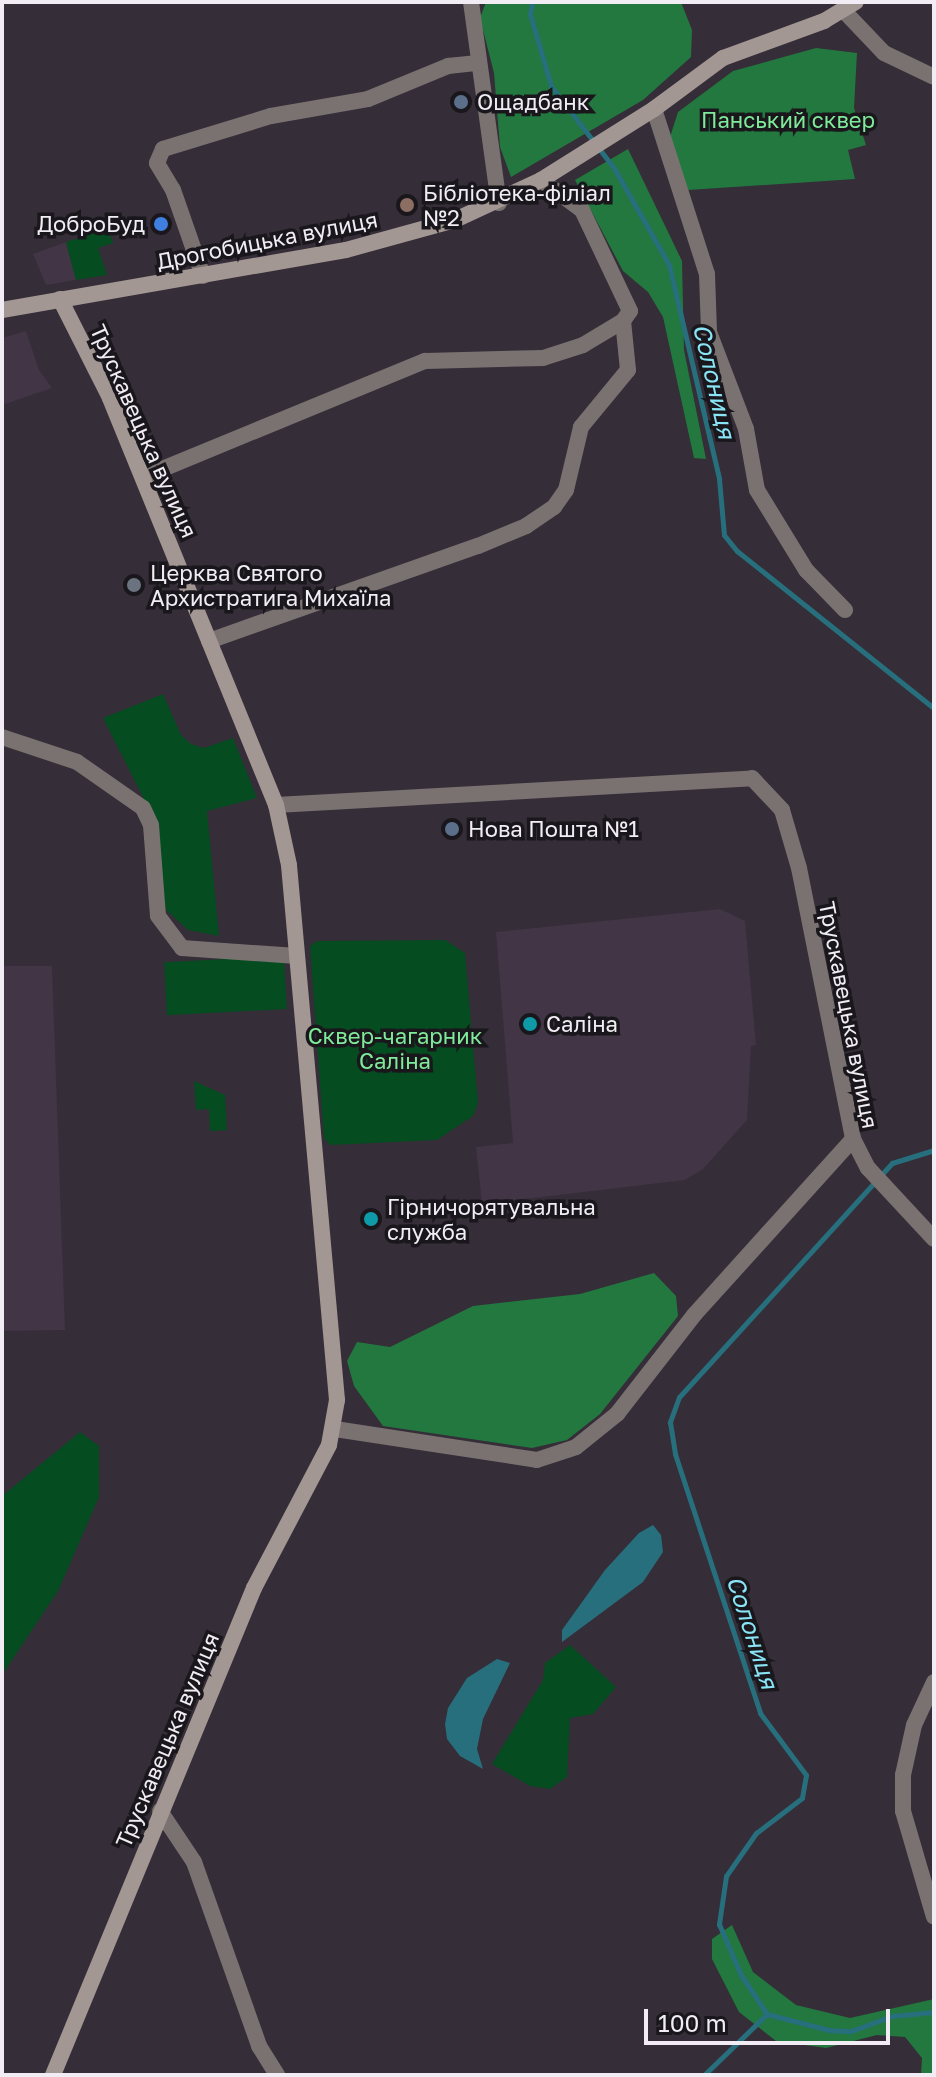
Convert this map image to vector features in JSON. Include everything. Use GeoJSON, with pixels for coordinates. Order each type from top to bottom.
{"type":"FeatureCollection","features":[{"type":"Feature","properties":{"kind":"street"},"geometry":{"type":"LineString","coordinates":[[471,2],[499,203]]}},
{"type":"Feature","properties":{"kind":"street"},"geometry":{"type":"LineString","coordinates":[[850,7],[884,53],[934,77]]}},
{"type":"Feature","properties":{"kind":"street","name":"Дрогобицька вулиця"},"geometry":{"type":"LineString","coordinates":[[2,310],[203,276],[410,235],[499,203],[541,180],[654,109],[723,58],[850,7]]}},
{"type":"Feature","properties":{"kind":"street"},"geometry":{"type":"LineString","coordinates":[[203,276],[173,190],[157,163],[163,149],[271,116],[368,99],[448,66],[478,63]]}},
{"type":"Feature","properties":{"kind":"street"},"geometry":{"type":"LineString","coordinates":[[654,109],[707,274],[709,332],[746,429],[757,490],[806,570],[845,610]]}},
{"type":"Feature","properties":{"kind":"street"},"geometry":{"type":"LineString","coordinates":[[143,477],[425,361],[543,358],[583,345],[623,321],[630,311],[582,210],[541,180]]}},
{"type":"Feature","properties":{"kind":"street","name":"Трускавецька вулиця"},"geometry":{"type":"LineString","coordinates":[[53,2075],[254,1588],[335,1429],[337,1400],[289,865],[276,805],[143,477],[60,299]]}},
{"type":"Feature","properties":{"kind":"street"},"geometry":{"type":"LineString","coordinates":[[209,641],[478,546],[526,526],[554,507],[566,490],[581,427],[628,370],[623,321]]}},
{"type":"Feature","properties":{"kind":"street"},"geometry":{"type":"LineString","coordinates":[[2,737],[77,762],[143,808],[151,825],[158,916],[182,948],[297,956]]}},
{"type":"Feature","properties":{"kind":"street","name":"Трускавецька вулиця"},"geometry":{"type":"LineString","coordinates":[[276,805],[752,778],[782,810],[799,868],[853,1139],[694,1315],[617,1414],[576,1447],[537,1460],[335,1429]]}},
{"type":"Feature","properties":{"kind":"street"},"geometry":{"type":"LineString","coordinates":[[853,1139],[868,1168],[934,1239]]}},
{"type":"Feature","properties":{"kind":"street"},"geometry":{"type":"LineString","coordinates":[[934,1682],[914,1725],[903,1799],[934,1917]]}},
{"type":"Feature","properties":{"kind":"street"},"geometry":{"type":"LineString","coordinates":[[160,1811],[194,1862],[259,2046],[277,2075]]}},
{"type":"Feature","properties":{"kind":"shaded area"},"geometry":{"type":"Polygon","coordinates":[[[66,242],[76,280],[46,285],[33,254],[66,242]]]}},
{"type":"Feature","properties":{"kind":"shaded area"},"geometry":{"type":"Polygon","coordinates":[[[26,331],[39,370],[52,388],[2,405],[2,338],[26,331]]]}},
{"type":"Feature","properties":{"kind":"shaded area"},"geometry":{"type":"Polygon","coordinates":[[[720,909],[745,921],[756,1045],[751,1046],[747,1120],[703,1169],[685,1180],[482,1204],[476,1147],[513,1143],[496,932],[720,909]]]}},
{"type":"Feature","properties":{"kind":"shaded area"},"geometry":{"type":"Polygon","coordinates":[[[2,966],[52,966],[65,1330],[2,1331],[2,966]]]}},
{"type":"Feature","properties":{"kind":"green space"},"geometry":{"type":"Polygon","coordinates":[[[486,2],[681,2],[692,30],[691,57],[643,100],[511,177],[500,147],[494,73],[480,18],[486,2]]]}},
{"type":"Feature","properties":{"kind":"green space","name":"Панський сквер"},"geometry":{"type":"Polygon","coordinates":[[[816,48],[857,53],[854,108],[866,145],[848,150],[855,179],[688,190],[670,137],[678,112],[733,71],[816,48]]]}},
{"type":"Feature","properties":{"kind":"green space"},"geometry":{"type":"Polygon","coordinates":[[[628,149],[682,261],[684,350],[706,459],[694,458],[663,317],[648,292],[623,271],[575,180],[628,149]]]}},
{"type":"Feature","properties":{"kind":"green space"},"geometry":{"type":"Polygon","coordinates":[[[108,229],[113,243],[98,248],[107,275],[76,280],[66,242],[108,229]]]}},
{"type":"Feature","properties":{"kind":"green space"},"geometry":{"type":"Polygon","coordinates":[[[163,694],[181,735],[191,744],[204,748],[233,738],[257,798],[207,811],[219,936],[188,930],[166,910],[147,805],[103,718],[163,694]]]}},
{"type":"Feature","properties":{"kind":"green space","name":"Сквер-чагарник Саліна"},"geometry":{"type":"Polygon","coordinates":[[[445,940],[465,953],[478,1103],[473,1116],[437,1140],[330,1145],[324,1138],[310,946],[317,941],[445,940]]]}},
{"type":"Feature","properties":{"kind":"green space"},"geometry":{"type":"Polygon","coordinates":[[[284,956],[287,1009],[167,1015],[164,962],[284,956]]]}},
{"type":"Feature","properties":{"kind":"green space"},"geometry":{"type":"Polygon","coordinates":[[[194,1081],[225,1095],[227,1130],[210,1131],[209,1109],[196,1110],[194,1081]]]}},
{"type":"Feature","properties":{"kind":"green space"},"geometry":{"type":"Polygon","coordinates":[[[654,1273],[676,1296],[678,1316],[600,1414],[567,1440],[532,1448],[383,1426],[354,1386],[347,1361],[357,1342],[390,1347],[473,1306],[580,1294],[654,1273]]]}},
{"type":"Feature","properties":{"kind":"green space"},"geometry":{"type":"Polygon","coordinates":[[[80,1432],[99,1446],[99,1497],[58,1591],[2,1675],[2,1496],[80,1432]]]}},
{"type":"Feature","properties":{"kind":"green space"},"geometry":{"type":"Polygon","coordinates":[[[570,1645],[616,1687],[593,1714],[570,1718],[567,1777],[550,1789],[530,1786],[492,1764],[543,1680],[545,1663],[570,1645]]]}},
{"type":"Feature","properties":{"kind":"green space"},"geometry":{"type":"Polygon","coordinates":[[[732,1925],[753,1972],[796,2005],[850,2018],[934,1999],[934,2075],[921,2075],[922,2058],[905,2037],[877,2035],[826,2048],[776,2041],[739,2012],[712,1959],[712,1939],[732,1925]]]}},
{"type":"Feature","properties":{"kind":"water"},"geometry":{"type":"Polygon","coordinates":[[[653,1525],[661,1535],[663,1552],[643,1582],[562,1642],[562,1630],[605,1570],[639,1533],[653,1525]]]}},
{"type":"Feature","properties":{"kind":"water"},"geometry":{"type":"Polygon","coordinates":[[[497,1659],[510,1663],[483,1719],[477,1749],[483,1769],[460,1756],[447,1739],[445,1724],[448,1708],[467,1678],[497,1659]]]}},
{"type":"Feature","properties":{"kind":"waterway","name":"Солониця"},"geometry":{"type":"LineString","coordinates":[[532,2],[530,14],[551,86],[614,168],[669,265],[719,479],[724,535],[737,551],[934,708]]}},
{"type":"Feature","properties":{"kind":"waterway","name":"Солониця"},"geometry":{"type":"LineString","coordinates":[[934,1150],[892,1163],[679,1397],[670,1422],[675,1454],[760,1713],[806,1775],[802,1798],[756,1833],[726,1876],[719,1924],[741,1975],[767,2014],[829,2030],[851,2031],[892,2016],[934,2012]]}},
{"type":"Feature","properties":{"kind":"waterway"},"geometry":{"type":"LineString","coordinates":[[704,2075],[767,2014]]}},
{"type":"Feature","properties":{"kind":"place","name":"Ощадбанк"},"geometry":{"type":"Point","coordinates":[461,102]}},
{"type":"Feature","properties":{"kind":"place","name":"Бібліотека-філіал №2"},"geometry":{"type":"Point","coordinates":[407,205]}},
{"type":"Feature","properties":{"kind":"place","name":"ДоброБуд"},"geometry":{"type":"Point","coordinates":[161,224]}},
{"type":"Feature","properties":{"kind":"place","name":"Церква Святого Архистратига Михаїла"},"geometry":{"type":"Point","coordinates":[134,585]}},
{"type":"Feature","properties":{"kind":"place","name":"Нова Пошта №1"},"geometry":{"type":"Point","coordinates":[452,829]}},
{"type":"Feature","properties":{"kind":"place","name":"Саліна"},"geometry":{"type":"Point","coordinates":[530,1024]}},
{"type":"Feature","properties":{"kind":"place","name":"Гірничорятувальна служба"},"geometry":{"type":"Point","coordinates":[371,1219]}}]}
